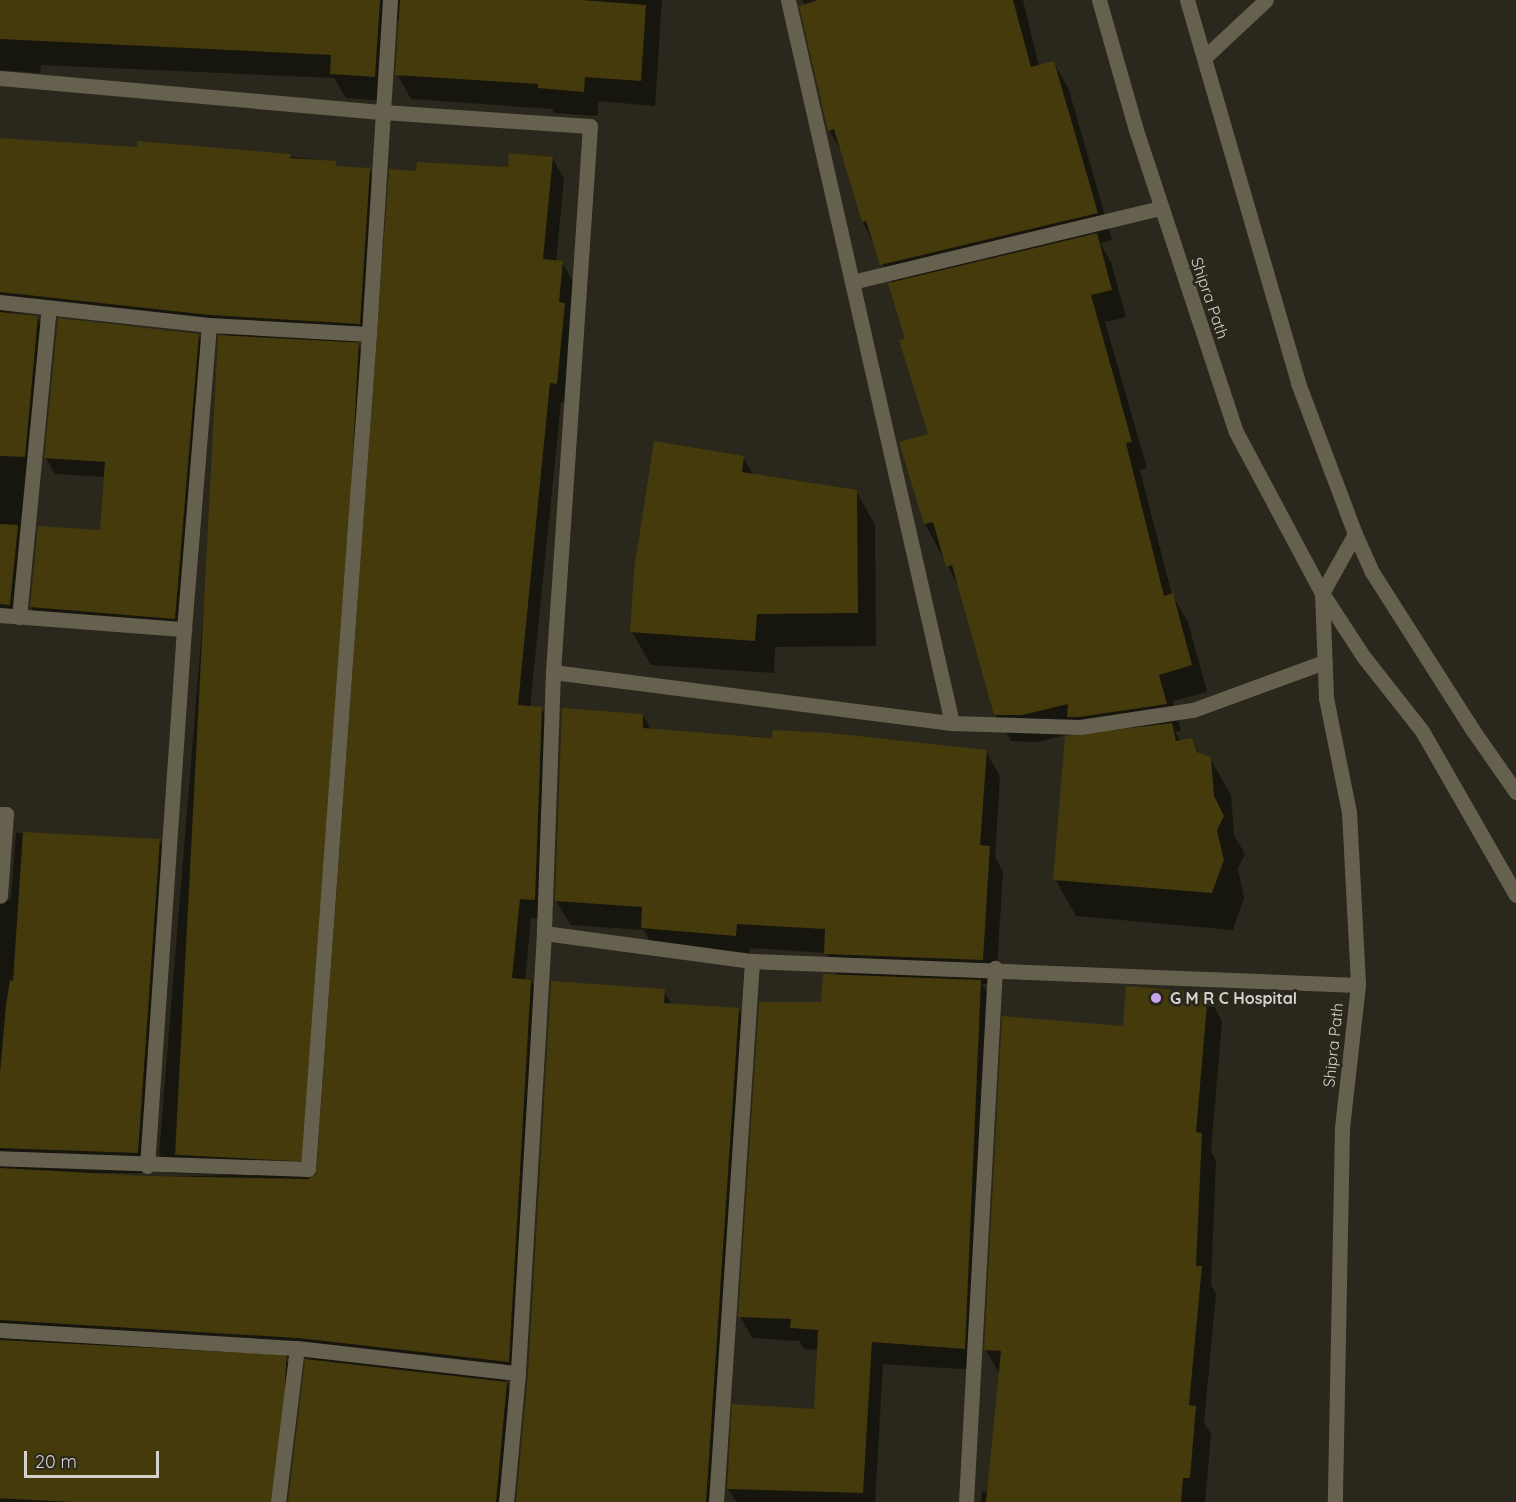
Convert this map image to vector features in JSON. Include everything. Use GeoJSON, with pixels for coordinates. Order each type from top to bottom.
{"type":"FeatureCollection","features":[{"type":"Feature","properties":{"kind":"street"},"geometry":{"type":"LineString","coordinates":[[0,1158],[147,1166],[308,1169],[369,334],[390,0]]}},
{"type":"Feature","properties":{"kind":"street"},"geometry":{"type":"LineString","coordinates":[[788,0],[952,723]]}},
{"type":"Feature","properties":{"kind":"street","name":"Shipra Path"},"geometry":{"type":"LineString","coordinates":[[1099,0],[1161,208],[1236,432],[1322,593],[1326,698],[1349,812],[1358,985],[1342,1128],[1335,1502]]}},
{"type":"Feature","properties":{"kind":"street"},"geometry":{"type":"LineString","coordinates":[[1188,0],[1298,383],[1355,534],[1372,572],[1472,729],[1516,792]]}},
{"type":"Feature","properties":{"kind":"street"},"geometry":{"type":"LineString","coordinates":[[1205,57],[1266,0]]}},
{"type":"Feature","properties":{"kind":"street"},"geometry":{"type":"LineString","coordinates":[[0,78],[383,112],[590,126],[553,672],[544,933],[518,1373],[506,1502]]}},
{"type":"Feature","properties":{"kind":"street"},"geometry":{"type":"LineString","coordinates":[[852,282],[1161,208]]}},
{"type":"Feature","properties":{"kind":"street"},"geometry":{"type":"LineString","coordinates":[[0,302],[209,325],[369,334]]}},
{"type":"Feature","properties":{"kind":"street"},"geometry":{"type":"LineString","coordinates":[[19,617],[48,307]]}},
{"type":"Feature","properties":{"kind":"street"},"geometry":{"type":"LineString","coordinates":[[147,1166],[184,629],[209,325]]}},
{"type":"Feature","properties":{"kind":"street"},"geometry":{"type":"LineString","coordinates":[[1355,534],[1322,593],[1363,656],[1422,731],[1516,895]]}},
{"type":"Feature","properties":{"kind":"street"},"geometry":{"type":"LineString","coordinates":[[0,615],[184,629]]}},
{"type":"Feature","properties":{"kind":"street"},"geometry":{"type":"LineString","coordinates":[[553,672],[952,723],[1080,727],[1193,710],[1324,662]]}},
{"type":"Feature","properties":{"kind":"street"},"geometry":{"type":"LineString","coordinates":[[0,814],[6,814],[0,896]]}},
{"type":"Feature","properties":{"kind":"street"},"geometry":{"type":"LineString","coordinates":[[544,933],[752,961],[995,968],[1358,985]]}},
{"type":"Feature","properties":{"kind":"street"},"geometry":{"type":"LineString","coordinates":[[716,1502],[752,961]]}},
{"type":"Feature","properties":{"kind":"street"},"geometry":{"type":"LineString","coordinates":[[966,1502],[995,968]]}},
{"type":"Feature","properties":{"kind":"street"},"geometry":{"type":"LineString","coordinates":[[0,1330],[297,1348],[518,1373]]}},
{"type":"Feature","properties":{"kind":"street"},"geometry":{"type":"LineString","coordinates":[[278,1502],[297,1348]]}},
{"type":"Feature","properties":{"kind":"building"},"geometry":{"type":"Polygon","coordinates":[[[0,0],[380,0],[375,77],[330,74],[331,55],[0,39],[0,0]]]}},
{"type":"Feature","properties":{"kind":"building"},"geometry":{"type":"Polygon","coordinates":[[[400,0],[581,0],[646,5],[641,81],[585,77],[584,92],[538,88],[538,84],[395,75],[400,0]]]}},
{"type":"Feature","properties":{"kind":"building"},"geometry":{"type":"Polygon","coordinates":[[[818,0],[1013,0],[1031,67],[1054,61],[1098,213],[880,265],[866,221],[862,222],[834,129],[828,131],[799,6],[818,0]]]}},
{"type":"Feature","properties":{"kind":"building"},"geometry":{"type":"Polygon","coordinates":[[[0,138],[137,147],[137,141],[291,154],[290,158],[336,161],[336,166],[370,168],[360,324],[210,315],[0,292],[0,138]]]}},
{"type":"Feature","properties":{"kind":"building"},"geometry":{"type":"Polygon","coordinates":[[[509,153],[553,157],[543,259],[563,261],[559,302],[565,303],[557,384],[550,383],[518,705],[542,707],[535,900],[520,899],[512,978],[531,980],[509,1362],[298,1338],[0,1320],[0,1168],[147,1176],[308,1179],[316,1174],[389,169],[416,171],[417,162],[508,167],[509,153]]]}},
{"type":"Feature","properties":{"kind":"building"},"geometry":{"type":"Polygon","coordinates":[[[1097,233],[1112,290],[1091,295],[1132,442],[1126,443],[1164,596],[1173,593],[1192,665],[1159,675],[1167,704],[1079,717],[1067,717],[1068,704],[1022,715],[994,715],[952,565],[946,567],[933,522],[924,524],[899,442],[928,434],[899,340],[905,339],[888,283],[1097,233]]]}},
{"type":"Feature","properties":{"kind":"building"},"geometry":{"type":"Polygon","coordinates":[[[0,312],[38,316],[25,457],[0,456],[0,312]]]}},
{"type":"Feature","properties":{"kind":"building"},"geometry":{"type":"Polygon","coordinates":[[[58,318],[199,334],[175,619],[30,607],[38,526],[100,530],[105,462],[44,458],[58,318]]]}},
{"type":"Feature","properties":{"kind":"building"},"geometry":{"type":"Polygon","coordinates":[[[218,335],[359,342],[316,1162],[175,1155],[218,335]]]}},
{"type":"Feature","properties":{"kind":"building"},"geometry":{"type":"Polygon","coordinates":[[[654,441],[744,456],[742,472],[857,490],[858,613],[757,614],[755,641],[630,632],[634,570],[654,441]]]}},
{"type":"Feature","properties":{"kind":"building"},"geometry":{"type":"Polygon","coordinates":[[[0,524],[18,525],[10,605],[0,604],[0,524]]]}},
{"type":"Feature","properties":{"kind":"building"},"geometry":{"type":"Polygon","coordinates":[[[562,708],[643,714],[643,728],[772,738],[773,730],[830,733],[987,750],[980,845],[990,846],[983,960],[824,954],[825,929],[737,924],[736,936],[641,928],[642,907],[555,901],[562,708]]]}},
{"type":"Feature","properties":{"kind":"building"},"geometry":{"type":"Polygon","coordinates":[[[1172,723],[1176,741],[1192,738],[1197,752],[1211,757],[1214,796],[1224,816],[1217,830],[1224,860],[1212,893],[1053,880],[1065,736],[1172,723]]]}},
{"type":"Feature","properties":{"kind":"building"},"geometry":{"type":"Polygon","coordinates":[[[23,832],[160,839],[138,1153],[0,1148],[0,1073],[6,1005],[10,980],[13,981],[23,832]]]}},
{"type":"Feature","properties":{"kind":"building"},"geometry":{"type":"Polygon","coordinates":[[[823,974],[981,980],[965,1349],[872,1342],[863,1493],[727,1489],[732,1404],[814,1409],[818,1330],[790,1328],[791,1319],[738,1317],[759,1002],[821,1002],[823,974]]]}},
{"type":"Feature","properties":{"kind":"building"},"geometry":{"type":"Polygon","coordinates":[[[551,981],[665,989],[664,1003],[739,1008],[706,1502],[516,1502],[528,1374],[551,981]]]}},
{"type":"Feature","properties":{"kind":"building"},"geometry":{"type":"Polygon","coordinates":[[[1126,986],[1208,993],[1196,1132],[1202,1133],[1196,1266],[1202,1266],[1189,1405],[1196,1406],[1190,1478],[1183,1478],[1181,1502],[986,1502],[1001,1351],[984,1350],[1002,1016],[1123,1026],[1126,986]]]}},
{"type":"Feature","properties":{"kind":"building"},"geometry":{"type":"Polygon","coordinates":[[[0,1340],[287,1355],[279,1502],[72,1502],[0,1498],[0,1340]]]}},
{"type":"Feature","properties":{"kind":"building"},"geometry":{"type":"Polygon","coordinates":[[[305,1359],[507,1382],[496,1502],[288,1502],[305,1359]]]}},
{"type":"Feature","properties":{"kind":"place","name":"G M R C Hospital"},"geometry":{"type":"Point","coordinates":[1156,998]}}]}
